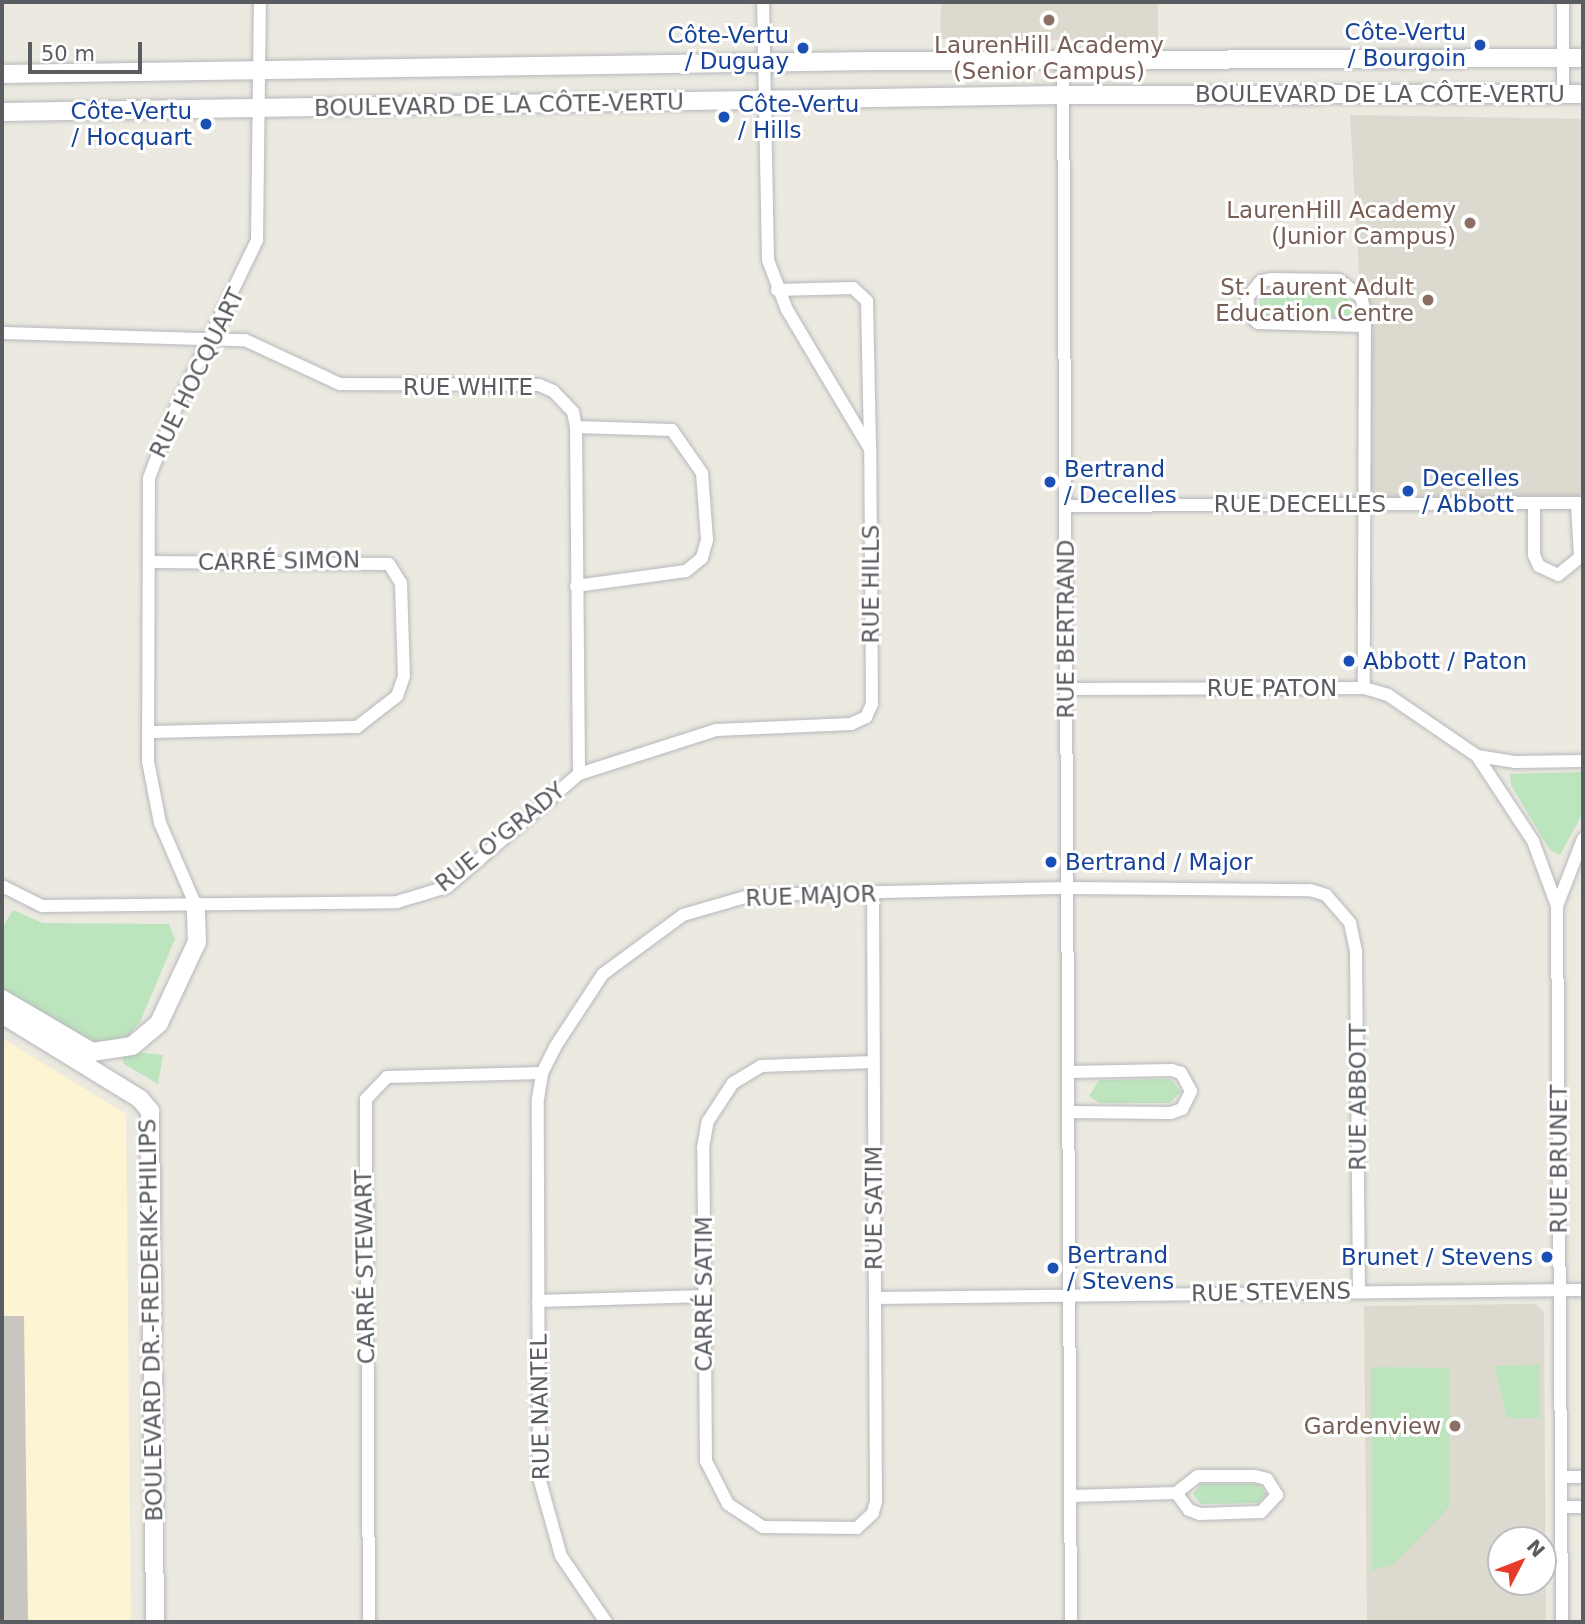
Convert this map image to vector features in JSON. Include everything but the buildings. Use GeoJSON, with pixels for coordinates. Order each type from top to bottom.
{"type":"FeatureCollection","features":[{"type":"Feature","properties":{"kind":"main road","name":"BOULEVARD DE LA CÔTE-VERTU"},"geometry":{"type":"LineString","coordinates":[[2,74],[764,62],[1583,58]]}},
{"type":"Feature","properties":{"kind":"main road","name":"BOULEVARD DE LA CÔTE-VERTU"},"geometry":{"type":"LineString","coordinates":[[2,113],[1062,94],[1583,94]]}},
{"type":"Feature","properties":{"kind":"main road"},"geometry":{"type":"LineString","coordinates":[[2,999],[60,1034],[103,1053],[132,1046],[159,1023],[197,942],[195,906]]}},
{"type":"Feature","properties":{"kind":"main road","name":"BOULEVARD DR.-FREDERIK-PHILIPS"},"geometry":{"type":"LineString","coordinates":[[2,1014],[140,1099],[150,1111],[155,1622]]}},
{"type":"Feature","properties":{"kind":"street","name":"RUE HOCQUART"},"geometry":{"type":"LineString","coordinates":[[195,906],[151,791],[149,478],[257,240],[260,2]]}},
{"type":"Feature","properties":{"kind":"street","name":"RUE HILLS"},"geometry":{"type":"LineString","coordinates":[[763,2],[768,260],[777,290],[870,449]]}},
{"type":"Feature","properties":{"kind":"street"},"geometry":{"type":"LineString","coordinates":[[1563,2],[1563,94]]}},
{"type":"Feature","properties":{"kind":"street","name":"RUE BERTRAND"},"geometry":{"type":"LineString","coordinates":[[1063,60],[1071,1622]]}},
{"type":"Feature","properties":{"kind":"street"},"geometry":{"type":"LineString","coordinates":[[1362,326],[1268,326],[1250,316],[1247,298],[1261,281],[1339,280],[1361,296],[1362,326],[1361,504],[1364,688]]}},
{"type":"Feature","properties":{"kind":"street","name":"RUE HILLS"},"geometry":{"type":"LineString","coordinates":[[777,290],[853,288],[867,301],[872,704],[866,717]]}},
{"type":"Feature","properties":{"kind":"street","name":"RUE WHITE"},"geometry":{"type":"LineString","coordinates":[[2,333],[245,340],[341,384],[539,384],[564,400],[576,427],[579,774]]}},
{"type":"Feature","properties":{"kind":"street"},"geometry":{"type":"LineString","coordinates":[[576,427],[672,430],[702,473],[707,540],[702,558],[686,571],[576,586]]}},
{"type":"Feature","properties":{"kind":"street","name":"RUE DECELLES"},"geometry":{"type":"LineString","coordinates":[[1066,506],[1361,504],[1534,503],[1580,503],[1580,557],[1558,575],[1539,566],[1534,555],[1534,503]]}},
{"type":"Feature","properties":{"kind":"street","name":"CARRÉ SIMON"},"geometry":{"type":"LineString","coordinates":[[149,562],[389,564],[401,583],[404,676],[397,696],[357,727],[149,732]]}},
{"type":"Feature","properties":{"kind":"street","name":"RUE PATON"},"geometry":{"type":"LineString","coordinates":[[1066,689],[1364,688],[1388,695],[1477,756]]}},
{"type":"Feature","properties":{"kind":"street","name":"RUE O'GRADY"},"geometry":{"type":"LineString","coordinates":[[2,886],[42,906],[397,902],[423,897],[447,887],[579,774],[716,730],[850,724],[866,717]]}},
{"type":"Feature","properties":{"kind":"street"},"geometry":{"type":"LineString","coordinates":[[1477,756],[1583,761]]}},
{"type":"Feature","properties":{"kind":"street","name":"RUE BRUNET"},"geometry":{"type":"LineString","coordinates":[[1477,756],[1533,841],[1557,906],[1564,1477],[1562,1622]]}},
{"type":"Feature","properties":{"kind":"street","name":"RUE BRUNET"},"geometry":{"type":"LineString","coordinates":[[1557,906],[1583,839]]}},
{"type":"Feature","properties":{"kind":"street","name":"RUE MAJOR"},"geometry":{"type":"LineString","coordinates":[[538,1301],[534,1141],[542,1073],[603,974],[674,920],[752,895],[1066,888],[1310,890],[1340,906]]}},
{"type":"Feature","properties":{"kind":"street","name":"RUE SATIM"},"geometry":{"type":"LineString","coordinates":[[867,1520],[876,1501],[873,893]]}},
{"type":"Feature","properties":{"kind":"street","name":"RUE ABBOTT"},"geometry":{"type":"LineString","coordinates":[[1340,906],[1356,953],[1359,1291]]}},
{"type":"Feature","properties":{"kind":"street","name":"CARRÉ SATIM"},"geometry":{"type":"LineString","coordinates":[[867,1520],[844,1531],[785,1531],[763,1527],[728,1504],[706,1461],[703,1149],[721,1097],[761,1066],[873,1062]]}},
{"type":"Feature","properties":{"kind":"street"},"geometry":{"type":"LineString","coordinates":[[1068,1072],[1172,1070],[1181,1073],[1191,1091],[1182,1109],[1171,1113],[1068,1112]]}},
{"type":"Feature","properties":{"kind":"street","name":"CARRÉ STEWART"},"geometry":{"type":"LineString","coordinates":[[369,1622],[366,1099],[387,1077],[401,1074],[542,1073]]}},
{"type":"Feature","properties":{"kind":"street","name":"RUE STEVENS"},"geometry":{"type":"LineString","coordinates":[[875,1298],[1583,1290]]}},
{"type":"Feature","properties":{"kind":"street"},"geometry":{"type":"LineString","coordinates":[[538,1301],[705,1296]]}},
{"type":"Feature","properties":{"kind":"street","name":"RUE NANTEL"},"geometry":{"type":"LineString","coordinates":[[538,1301],[539,1477],[561,1556],[602,1621]]}},
{"type":"Feature","properties":{"kind":"street"},"geometry":{"type":"LineString","coordinates":[[1071,1496],[1176,1493],[1198,1476],[1255,1476],[1267,1479],[1277,1495],[1261,1512],[1200,1514],[1189,1510],[1176,1493]]}},
{"type":"Feature","properties":{"kind":"street"},"geometry":{"type":"LineString","coordinates":[[1564,1477],[1583,1477]]}},
{"type":"Feature","properties":{"kind":"street"},"geometry":{"type":"LineString","coordinates":[[1564,1507],[1583,1507]]}},
{"type":"Feature","properties":{"kind":"shaded area","name":"LaurenHill Academy (Senior Campus)"},"geometry":{"type":"Polygon","coordinates":[[[941,2],[1158,2],[1158,41],[940,39],[941,2]]]}},
{"type":"Feature","properties":{"kind":"shaded area","name":"LaurenHill Academy (Junior Campus)"},"geometry":{"type":"Polygon","coordinates":[[[1350,115],[1583,119],[1583,503],[1361,504],[1362,326],[1350,115]]]}},
{"type":"Feature","properties":{"kind":"shaded area"},"geometry":{"type":"Polygon","coordinates":[[[2,1038],[126,1114],[131,1622],[2,1622],[2,1038]]]}},
{"type":"Feature","properties":{"kind":"shaded area","name":"Gardenview"},"geometry":{"type":"Polygon","coordinates":[[[1536,1304],[1544,1312],[1545,1526],[1487,1526],[1487,1596],[1546,1596],[1546,1622],[1367,1622],[1364,1306],[1536,1304]]]}},
{"type":"Feature","properties":{"kind":"green space"},"geometry":{"type":"Polygon","coordinates":[[[1272,288],[1340,289],[1357,311],[1352,317],[1270,316],[1261,311],[1259,300],[1272,288]]]}},
{"type":"Feature","properties":{"kind":"green space"},"geometry":{"type":"Polygon","coordinates":[[[1583,772],[1583,813],[1560,855],[1550,850],[1511,785],[1510,774],[1583,772]]]}},
{"type":"Feature","properties":{"kind":"green space"},"geometry":{"type":"Polygon","coordinates":[[[13,910],[43,923],[169,924],[175,939],[140,1022],[128,1036],[96,1044],[2,989],[2,928],[13,910]]]}},
{"type":"Feature","properties":{"kind":"green space"},"geometry":{"type":"Polygon","coordinates":[[[135,1052],[163,1055],[158,1084],[124,1064],[122,1057],[135,1052]]]}},
{"type":"Feature","properties":{"kind":"green space"},"geometry":{"type":"Polygon","coordinates":[[[1171,1079],[1181,1092],[1170,1103],[1099,1103],[1089,1096],[1099,1080],[1171,1079]]]}},
{"type":"Feature","properties":{"kind":"green space"},"geometry":{"type":"Polygon","coordinates":[[[1540,1365],[1540,1418],[1507,1418],[1494,1366],[1540,1365]]]}},
{"type":"Feature","properties":{"kind":"green space"},"geometry":{"type":"Polygon","coordinates":[[[1371,1367],[1449,1368],[1449,1507],[1394,1564],[1372,1571],[1371,1367]]]}},
{"type":"Feature","properties":{"kind":"green space"},"geometry":{"type":"Polygon","coordinates":[[[1201,1484],[1259,1484],[1266,1494],[1259,1503],[1201,1504],[1193,1494],[1201,1484]]]}},
{"type":"Feature","properties":{"kind":"place","name":"LaurenHill Academy (Senior Campus)"},"geometry":{"type":"Point","coordinates":[1049,20]}},
{"type":"Feature","properties":{"kind":"place","name":"Côte-Vertu / Bourgoin"},"geometry":{"type":"Point","coordinates":[1480,45]}},
{"type":"Feature","properties":{"kind":"place","name":"Côte-Vertu / Duguay"},"geometry":{"type":"Point","coordinates":[803,48]}},
{"type":"Feature","properties":{"kind":"place","name":"Côte-Vertu / Hills"},"geometry":{"type":"Point","coordinates":[724,117]}},
{"type":"Feature","properties":{"kind":"place","name":"Côte-Vertu / Hocquart"},"geometry":{"type":"Point","coordinates":[206,124]}},
{"type":"Feature","properties":{"kind":"place","name":"LaurenHill Academy (Junior Campus)"},"geometry":{"type":"Point","coordinates":[1470,223]}},
{"type":"Feature","properties":{"kind":"place","name":"St. Laurent Adult Education Centre"},"geometry":{"type":"Point","coordinates":[1428,300]}},
{"type":"Feature","properties":{"kind":"place","name":"Bertrand / Decelles"},"geometry":{"type":"Point","coordinates":[1050,482]}},
{"type":"Feature","properties":{"kind":"place","name":"Decelles / Abbott"},"geometry":{"type":"Point","coordinates":[1408,491]}},
{"type":"Feature","properties":{"kind":"place","name":"Abbott / Paton"},"geometry":{"type":"Point","coordinates":[1349,661]}},
{"type":"Feature","properties":{"kind":"place","name":"Bertrand / Major"},"geometry":{"type":"Point","coordinates":[1051,862]}},
{"type":"Feature","properties":{"kind":"place","name":"Brunet / Stevens"},"geometry":{"type":"Point","coordinates":[1547,1257]}},
{"type":"Feature","properties":{"kind":"place","name":"Bertrand / Stevens"},"geometry":{"type":"Point","coordinates":[1053,1268]}},
{"type":"Feature","properties":{"kind":"place","name":"Gardenview"},"geometry":{"type":"Point","coordinates":[1455,1426]}}]}
